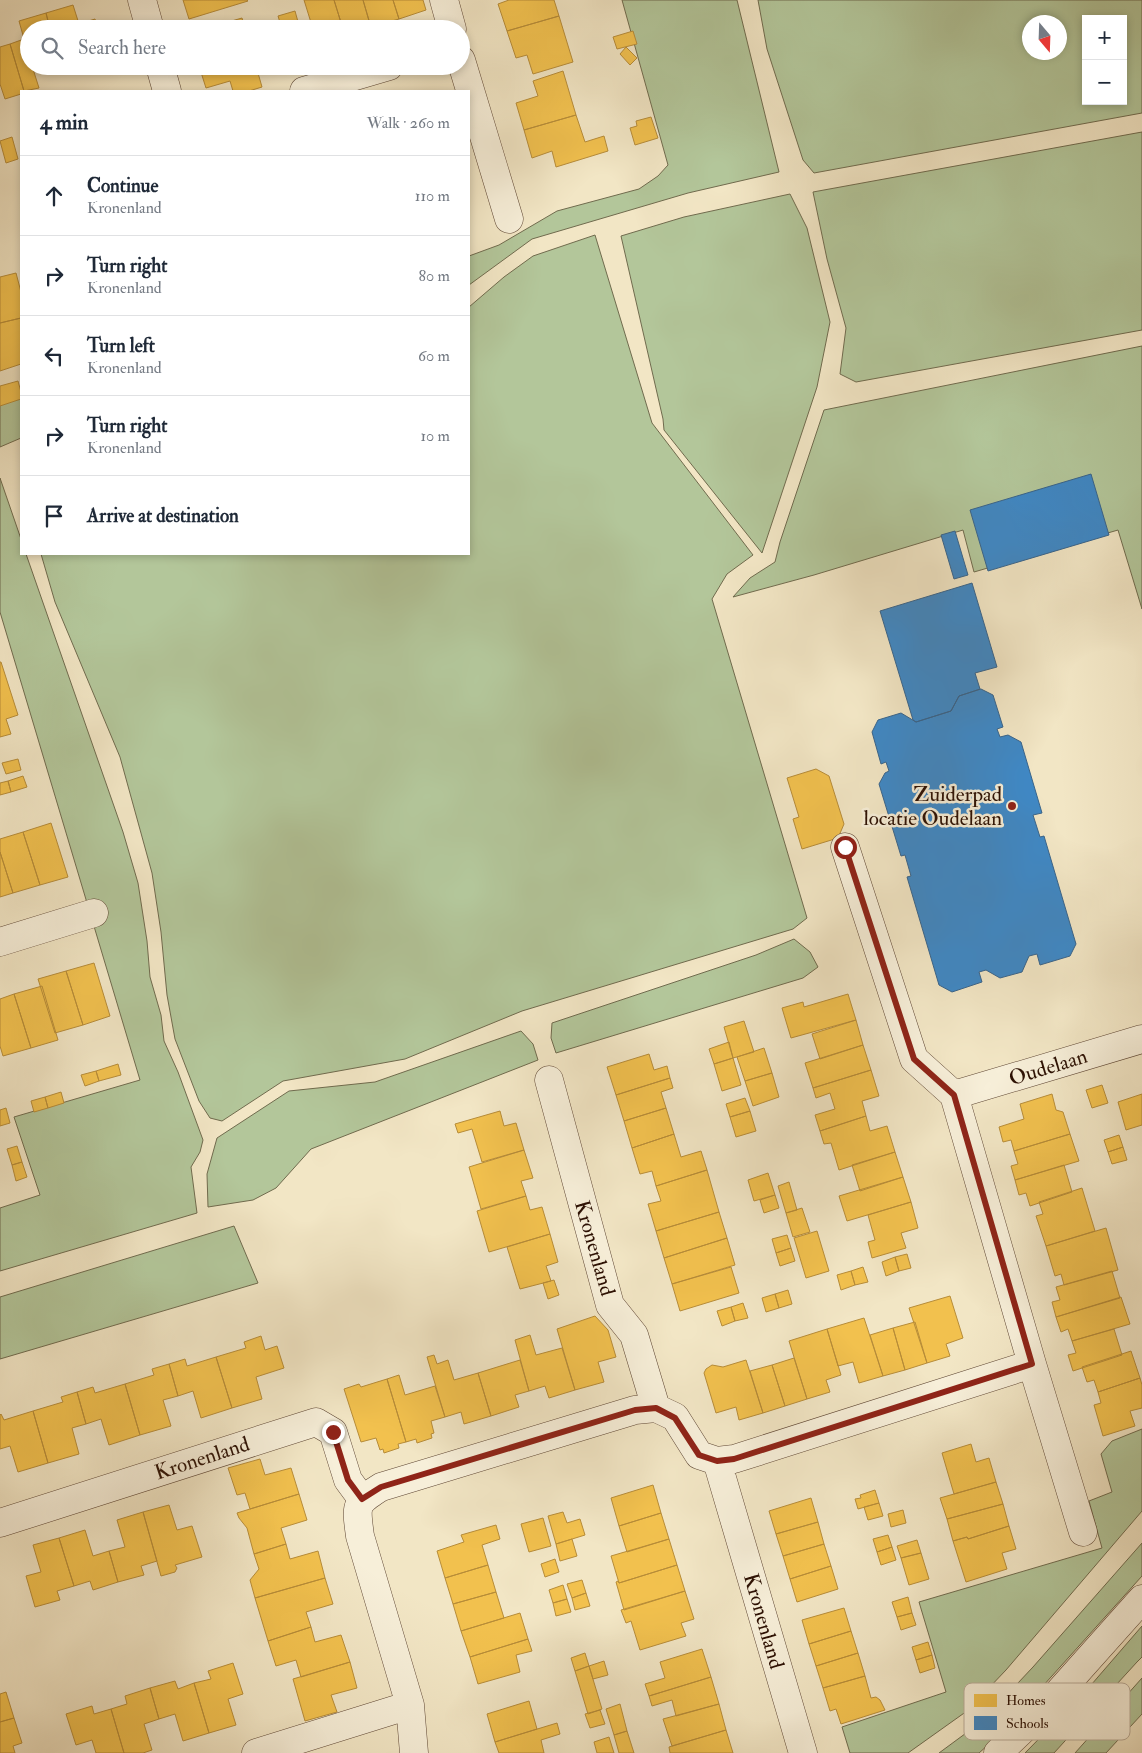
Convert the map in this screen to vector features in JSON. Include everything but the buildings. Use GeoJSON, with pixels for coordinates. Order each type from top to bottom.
{"type":"FeatureCollection","features":[{"type":"Feature","properties":{"kind":"street"},"geometry":{"type":"LineString","coordinates":[[142,0],[148,20]]}},
{"type":"Feature","properties":{"kind":"street"},"geometry":{"type":"LineString","coordinates":[[444,0],[450,20]]}},
{"type":"Feature","properties":{"kind":"street"},"geometry":{"type":"LineString","coordinates":[[163,75],[167,90]]}},
{"type":"Feature","properties":{"kind":"street"},"geometry":{"type":"LineString","coordinates":[[307,90],[358,75]]}},
{"type":"Feature","properties":{"kind":"street"},"geometry":{"type":"LineString","coordinates":[[466,75],[509,219]]}},
{"type":"Feature","properties":{"kind":"street"},"geometry":{"type":"LineString","coordinates":[[845,847],[914,1059],[954,1095],[1032,1364],[1084,1532]]}},
{"type":"Feature","properties":{"kind":"street"},"geometry":{"type":"LineString","coordinates":[[0,942],[94,913]]}},
{"type":"Feature","properties":{"kind":"street","name":"Oudelaan"},"geometry":{"type":"LineString","coordinates":[[954,1095],[1142,1039]]}},
{"type":"Feature","properties":{"kind":"street","name":"Kronenland"},"geometry":{"type":"LineString","coordinates":[[549,1080],[610,1305],[634,1336],[656,1408]]}},
{"type":"Feature","properties":{"kind":"street"},"geometry":{"type":"LineString","coordinates":[[414,1753],[410,1705],[360,1536],[357,1513],[362,1499],[381,1487],[635,1410],[656,1408],[675,1418],[699,1455],[717,1461],[734,1459],[1032,1364]]}},
{"type":"Feature","properties":{"kind":"street","name":"Kronenland"},"geometry":{"type":"LineString","coordinates":[[0,1523],[316,1422],[333,1432],[348,1480],[362,1499]]}},
{"type":"Feature","properties":{"kind":"street","name":"Kronenland"},"geometry":{"type":"LineString","coordinates":[[717,1461],[803,1753]]}},
{"type":"Feature","properties":{"kind":"street"},"geometry":{"type":"LineString","coordinates":[[1067,1683],[1142,1599]]}},
{"type":"Feature","properties":{"kind":"street"},"geometry":{"type":"LineString","coordinates":[[256,1753],[410,1705]]}},
{"type":"Feature","properties":{"kind":"street"},"geometry":{"type":"LineString","coordinates":[[998,1753],[1012,1740]]}},
{"type":"Feature","properties":{"kind":"green space"},"geometry":{"type":"Polygon","coordinates":[[[622,0],[737,0],[779,172],[688,193],[532,239],[470,284],[470,256],[499,245],[557,211],[639,189],[658,176],[668,165],[622,0]]]}},
{"type":"Feature","properties":{"kind":"green space"},"geometry":{"type":"Polygon","coordinates":[[[758,0],[1142,0],[1142,113],[814,173],[803,160],[767,49],[758,0]]]}},
{"type":"Feature","properties":{"kind":"green space"},"geometry":{"type":"Polygon","coordinates":[[[1142,132],[1142,330],[856,382],[840,374],[846,328],[827,259],[813,192],[1142,132]]]}},
{"type":"Feature","properties":{"kind":"green space"},"geometry":{"type":"Polygon","coordinates":[[[790,194],[807,228],[830,322],[817,387],[762,553],[664,430],[621,236],[684,217],[790,194]]]}},
{"type":"Feature","properties":{"kind":"green space"},"geometry":{"type":"Polygon","coordinates":[[[595,235],[652,423],[753,555],[727,574],[712,599],[807,918],[793,929],[522,1011],[405,1059],[283,1081],[222,1121],[210,1118],[199,1101],[175,1039],[167,995],[161,932],[152,873],[120,757],[55,602],[41,555],[470,555],[470,306],[504,277],[533,256],[595,235]]]}},
{"type":"Feature","properties":{"kind":"green space"},"geometry":{"type":"Polygon","coordinates":[[[1142,346],[1142,609],[1118,530],[974,572],[963,530],[814,575],[733,597],[750,578],[775,562],[824,410],[1142,346]]]}},
{"type":"Feature","properties":{"kind":"green space"},"geometry":{"type":"Polygon","coordinates":[[[20,396],[20,438],[0,447],[0,403],[20,396]]]}},
{"type":"Feature","properties":{"kind":"green space"},"geometry":{"type":"Polygon","coordinates":[[[0,478],[20,536],[20,555],[26,555],[123,832],[138,883],[147,941],[150,977],[161,1015],[164,1041],[178,1072],[203,1140],[200,1152],[191,1167],[197,1213],[0,1271],[0,1208],[40,1195],[14,1117],[140,1080],[0,612],[0,478]]]}},
{"type":"Feature","properties":{"kind":"green space"},"geometry":{"type":"Polygon","coordinates":[[[794,939],[810,952],[818,967],[803,978],[556,1053],[551,1038],[552,1023],[756,955],[794,939]]]}},
{"type":"Feature","properties":{"kind":"green space"},"geometry":{"type":"Polygon","coordinates":[[[521,1031],[533,1044],[538,1060],[311,1149],[276,1188],[253,1200],[208,1207],[207,1174],[217,1138],[289,1091],[375,1082],[521,1031]]]}},
{"type":"Feature","properties":{"kind":"green space"},"geometry":{"type":"Polygon","coordinates":[[[234,1226],[258,1283],[0,1359],[0,1297],[234,1226]]]}},
{"type":"Feature","properties":{"kind":"green space"},"geometry":{"type":"Polygon","coordinates":[[[1142,1429],[1142,1511],[994,1683],[964,1683],[964,1713],[908,1753],[850,1753],[842,1727],[946,1692],[919,1602],[1102,1548],[1089,1501],[1112,1492],[1101,1454],[1112,1441],[1142,1429]]]}},
{"type":"Feature","properties":{"kind":"green space"},"geometry":{"type":"Polygon","coordinates":[[[1142,1543],[1142,1576],[1046,1683],[1018,1683],[1142,1543]]]}},
{"type":"Feature","properties":{"kind":"green space"},"geometry":{"type":"Polygon","coordinates":[[[1142,1626],[1142,1657],[1118,1683],[1093,1683],[1142,1626]]]}},
{"type":"Feature","properties":{"kind":"green space"},"geometry":{"type":"Polygon","coordinates":[[[1142,1678],[1142,1714],[1130,1727],[1130,1691],[1142,1678]]]}},
{"type":"Feature","properties":{"kind":"green space"},"geometry":{"type":"Polygon","coordinates":[[[964,1735],[964,1740],[994,1740],[979,1753],[939,1753],[964,1735]]]}},
{"type":"Feature","properties":{"kind":"green space"},"geometry":{"type":"Polygon","coordinates":[[[1038,1740],[1066,1740],[1054,1753],[1025,1753],[1038,1740]]]}},
{"type":"Feature","properties":{"kind":"green space"},"geometry":{"type":"Polygon","coordinates":[[[1087,1740],[1118,1740],[1106,1753],[1075,1753],[1087,1740]]]}},
{"type":"Feature","properties":{"kind":"place","name":"Zuiderpad locatie Oudelaan"},"geometry":{"type":"Point","coordinates":[1012,806]}},
{"type":"Feature","properties":{"kind":"route"},"geometry":{"type":"LineString","coordinates":[[333,1432],[348,1480],[362,1499],[381,1487],[635,1410],[656,1408],[675,1418],[699,1455],[717,1461],[734,1459],[1032,1364],[954,1095],[914,1059],[845,847]]}}]}
